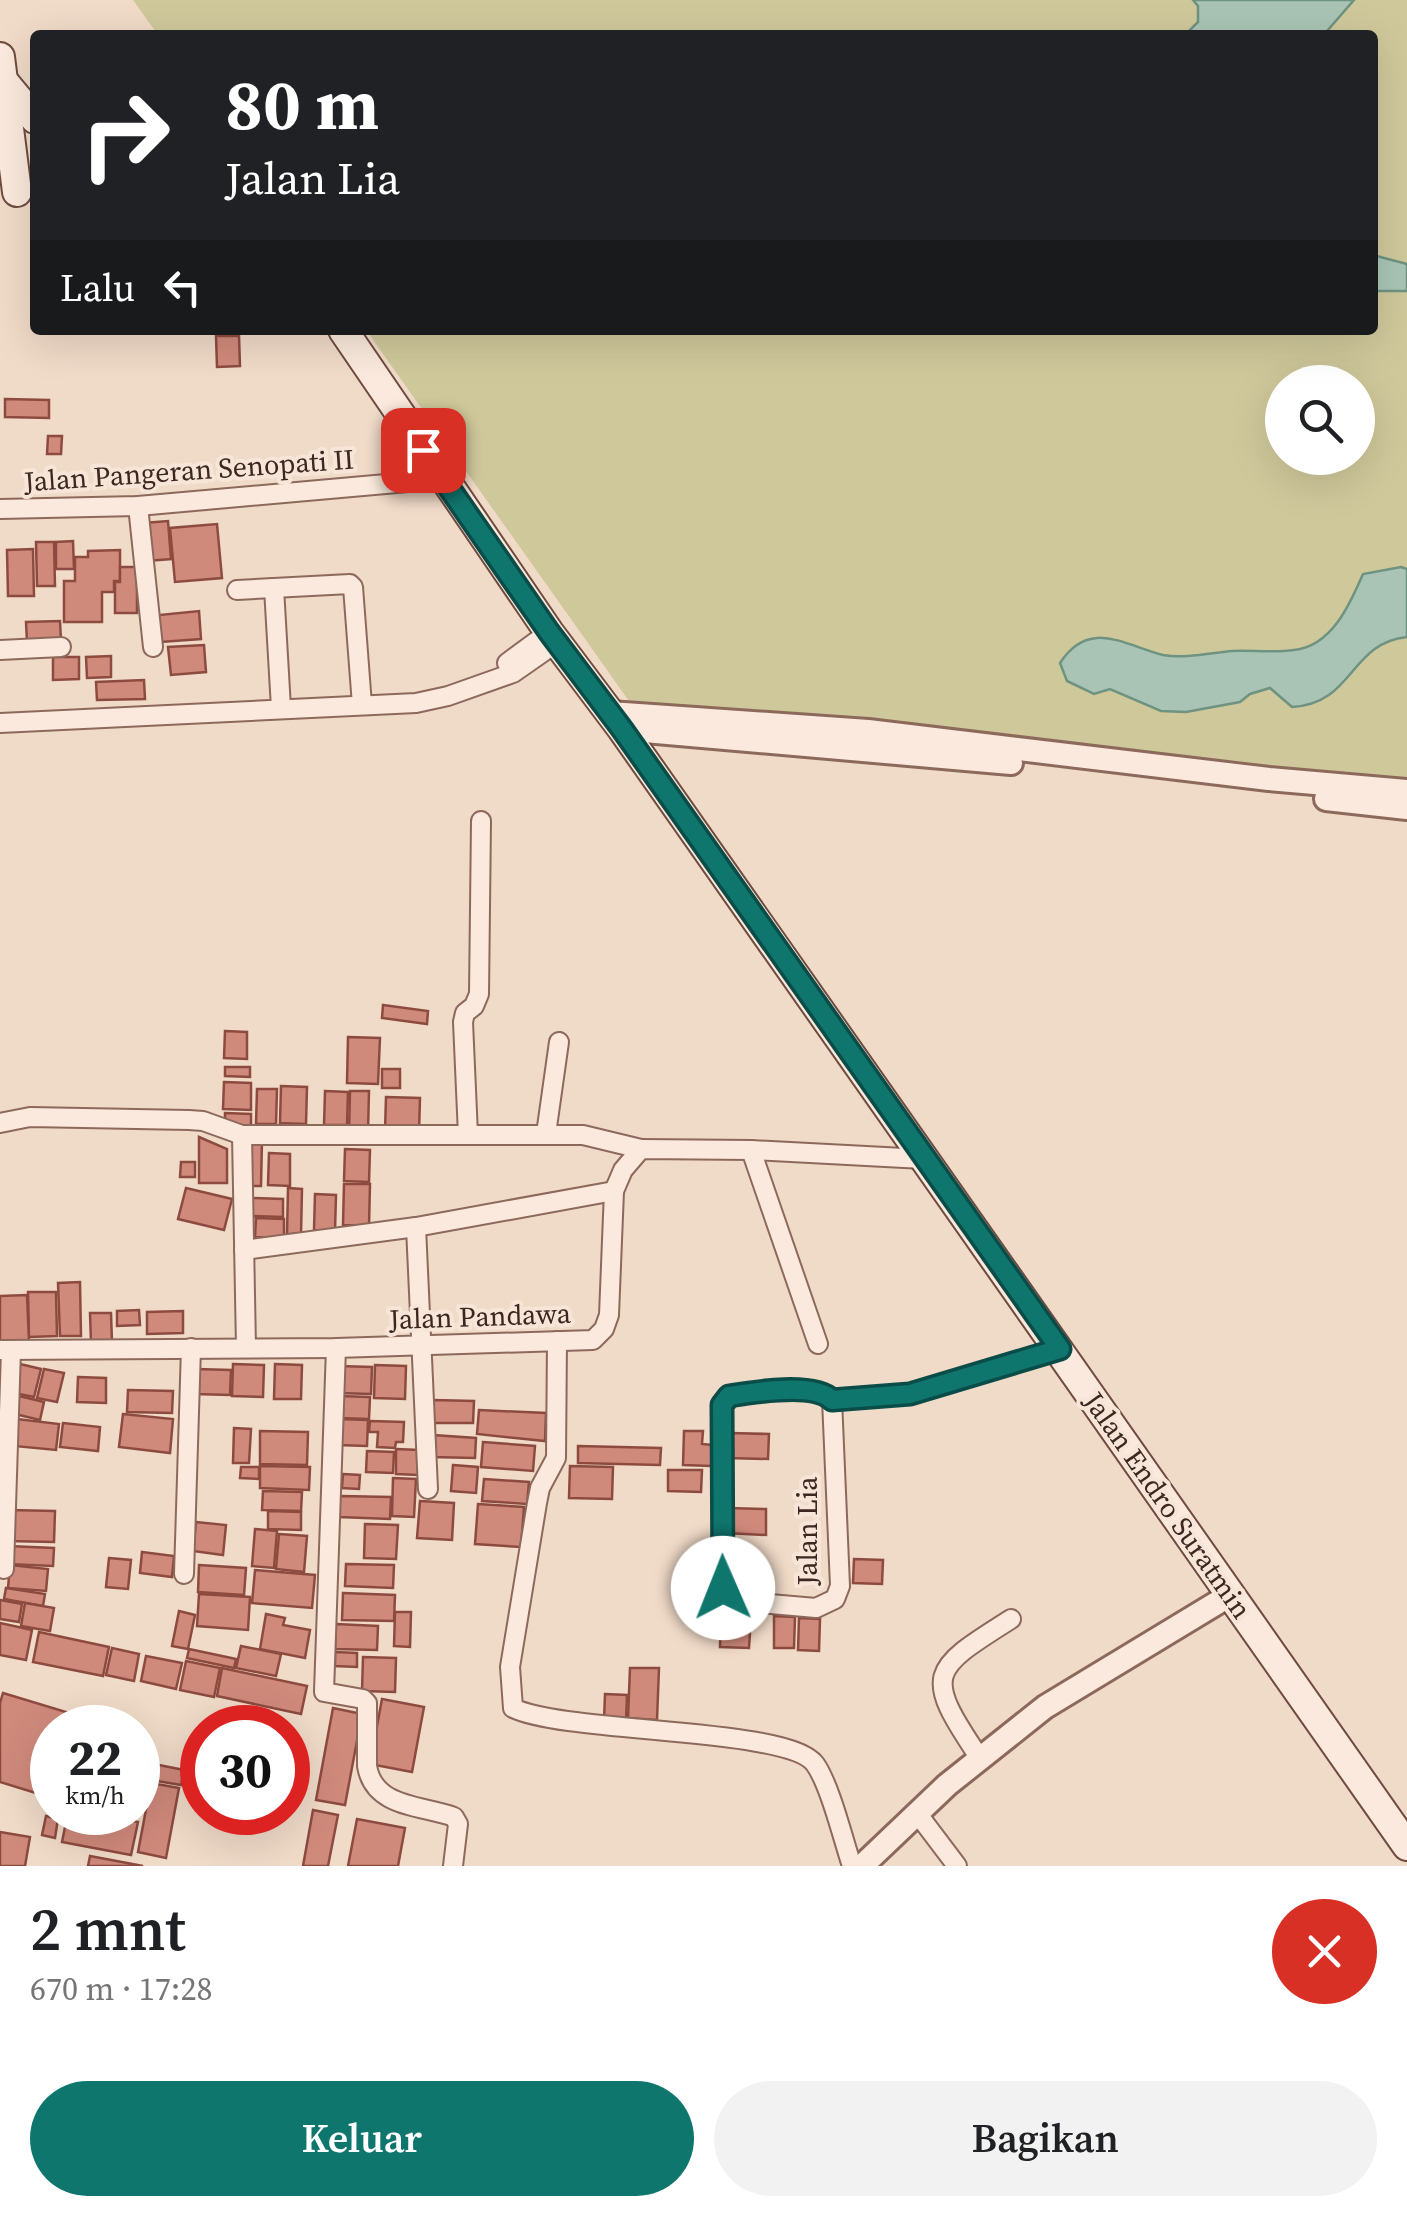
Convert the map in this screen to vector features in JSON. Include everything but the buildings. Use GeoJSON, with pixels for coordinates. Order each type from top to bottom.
{"type":"FeatureCollection","features":[{"type":"Feature","properties":{"kind":"main road"},"geometry":{"type":"LineString","coordinates":[[2,70],[30,112]]}},
{"type":"Feature","properties":{"kind":"main road"},"geometry":{"type":"LineString","coordinates":[[2,70],[17,179]]}},
{"type":"Feature","properties":{"kind":"main road","name":"Jalan Endro Suratmin"},"geometry":{"type":"LineString","coordinates":[[346,335],[552,637],[616,721],[1407,1846]]}},
{"type":"Feature","properties":{"kind":"street","name":"Jalan Pangeran Senopati II"},"geometry":{"type":"LineString","coordinates":[[0,509],[138,506],[442,479]]}},
{"type":"Feature","properties":{"kind":"street"},"geometry":{"type":"LineString","coordinates":[[138,506],[153,646]]}},
{"type":"Feature","properties":{"kind":"street"},"geometry":{"type":"LineString","coordinates":[[237,590],[350,584],[354,587],[362,705]]}},
{"type":"Feature","properties":{"kind":"street"},"geometry":{"type":"LineString","coordinates":[[274,588],[281,708]]}},
{"type":"Feature","properties":{"kind":"street"},"geometry":{"type":"LineString","coordinates":[[0,723],[416,703],[488,681],[552,637]]}},
{"type":"Feature","properties":{"kind":"street"},"geometry":{"type":"LineString","coordinates":[[0,650],[61,646]]}},
{"type":"Feature","properties":{"kind":"street"},"geometry":{"type":"LineString","coordinates":[[616,721],[868,731],[1269,779],[1407,791]]}},
{"type":"Feature","properties":{"kind":"street"},"geometry":{"type":"LineString","coordinates":[[616,721],[1407,808]]}},
{"type":"Feature","properties":{"kind":"street"},"geometry":{"type":"LineString","coordinates":[[468,1134],[464,1016],[479,994],[481,822]]}},
{"type":"Feature","properties":{"kind":"street"},"geometry":{"type":"LineString","coordinates":[[546,1134],[559,1042]]}},
{"type":"Feature","properties":{"kind":"street"},"geometry":{"type":"LineString","coordinates":[[0,1122],[30,1117],[188,1120],[203,1121],[242,1135],[584,1135],[641,1149],[924,1159]]}},
{"type":"Feature","properties":{"kind":"street"},"geometry":{"type":"LineString","coordinates":[[242,1135],[246,1348]]}},
{"type":"Feature","properties":{"kind":"street"},"geometry":{"type":"LineString","coordinates":[[244,1250],[416,1227],[614,1191],[622,1170],[641,1149]]}},
{"type":"Feature","properties":{"kind":"street"},"geometry":{"type":"LineString","coordinates":[[750,1150],[818,1344]]}},
{"type":"Feature","properties":{"kind":"street","name":"Jalan Pandawa"},"geometry":{"type":"LineString","coordinates":[[6,1350],[336,1348],[593,1340],[604,1328],[612,1298],[614,1191]]}},
{"type":"Feature","properties":{"kind":"street"},"geometry":{"type":"LineString","coordinates":[[416,1227],[428,1490]]}},
{"type":"Feature","properties":{"kind":"street"},"geometry":{"type":"LineString","coordinates":[[557,1341],[556,1458],[540,1488],[537,1503],[510,1666],[514,1708],[553,1717],[800,1750],[815,1764],[852,1866]]}},
{"type":"Feature","properties":{"kind":"street"},"geometry":{"type":"LineString","coordinates":[[184,1574],[191,1348]]}},
{"type":"Feature","properties":{"kind":"street"},"geometry":{"type":"LineString","coordinates":[[336,1348],[324,1692],[368,1703],[367,1766],[380,1794],[454,1817],[458,1824],[453,1866]]}},
{"type":"Feature","properties":{"kind":"street","name":"Jalan Lia"},"geometry":{"type":"LineString","coordinates":[[832,1400],[910,1394],[1060,1349]]}},
{"type":"Feature","properties":{"kind":"street"},"geometry":{"type":"LineString","coordinates":[[4,1568],[6,1350]]}},
{"type":"Feature","properties":{"kind":"street","name":"Jalan Lia"},"geometry":{"type":"LineString","coordinates":[[812,1390],[828,1394],[832,1400],[840,1586],[835,1599],[816,1608],[737,1601],[726,1596],[722,1582],[724,1399],[757,1392],[812,1390]]}},
{"type":"Feature","properties":{"kind":"street"},"geometry":{"type":"LineString","coordinates":[[862,1866],[979,1758],[1045,1707],[1230,1595]]}},
{"type":"Feature","properties":{"kind":"street"},"geometry":{"type":"LineString","coordinates":[[979,1758],[950,1714],[943,1676],[953,1657],[1011,1619]]}},
{"type":"Feature","properties":{"kind":"street"},"geometry":{"type":"LineString","coordinates":[[917,1813],[957,1866]]}},
{"type":"Feature","properties":{"kind":"shaded area"},"geometry":{"type":"Polygon","coordinates":[[[133,0],[1407,0],[1407,801],[646,725],[370,335],[1378,335],[1378,30],[154,30],[133,0]]]}},
{"type":"Feature","properties":{"kind":"shaded area"},"geometry":{"type":"Polygon","coordinates":[[[1193,0],[1354,0],[1328,30],[1190,30],[1198,22],[1198,6],[1193,0]]]}},
{"type":"Feature","properties":{"kind":"shaded area"},"geometry":{"type":"Polygon","coordinates":[[[1378,256],[1407,264],[1407,291],[1378,291],[1378,256]]]}},
{"type":"Feature","properties":{"kind":"shaded area"},"geometry":{"type":"Polygon","coordinates":[[[1407,569],[1407,637],[1373,650],[1328,696],[1312,703],[1292,707],[1270,688],[1250,694],[1240,702],[1186,712],[1161,711],[1110,689],[1094,694],[1067,681],[1060,663],[1071,649],[1095,638],[1121,641],[1171,656],[1307,647],[1338,622],[1363,574],[1407,569]]]}},
{"type":"Feature","properties":{"kind":"route"},"geometry":{"type":"LineString","coordinates":[[423,450],[1060,1349],[910,1394],[832,1400],[828,1394],[812,1390],[757,1392],[724,1399],[723,1588]]}}]}
